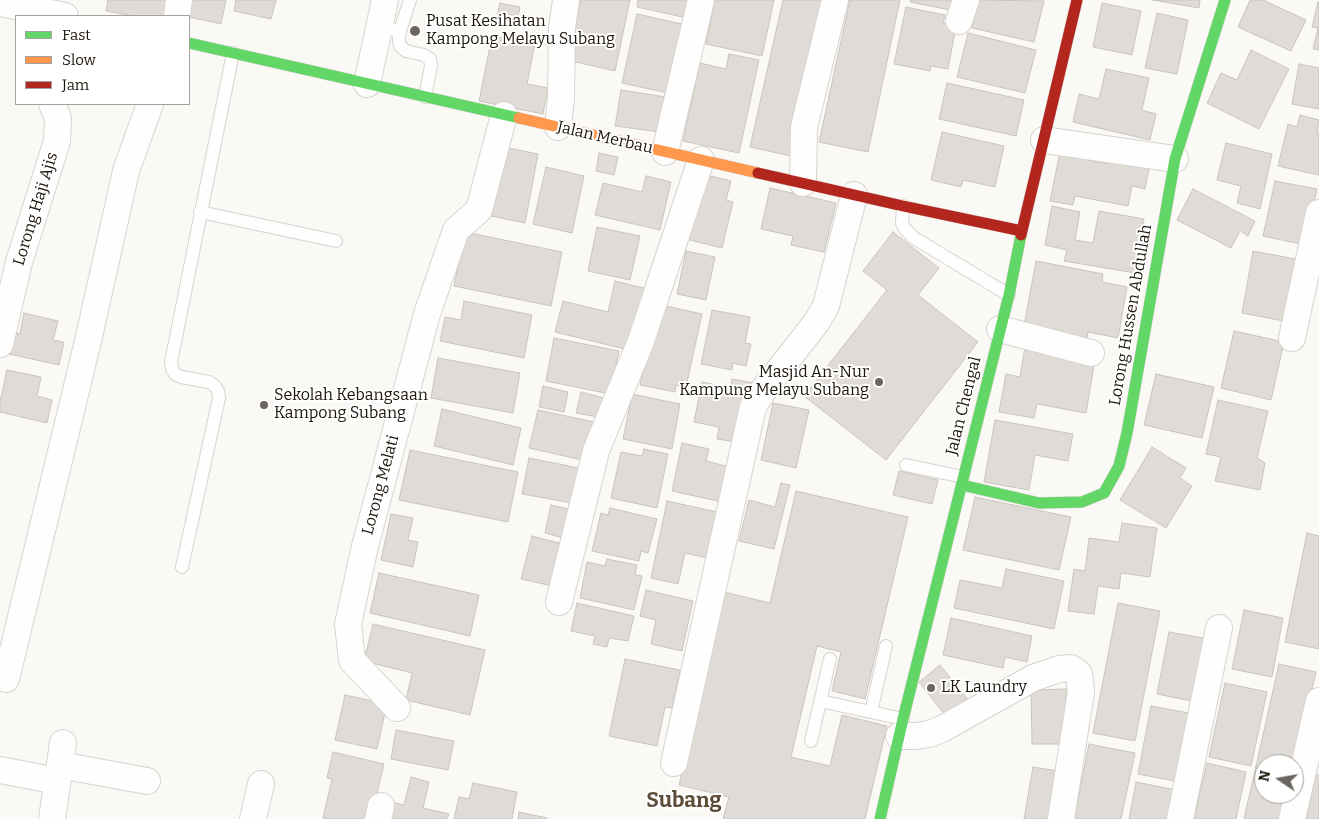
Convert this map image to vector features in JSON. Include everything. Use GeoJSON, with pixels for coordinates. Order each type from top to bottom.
{"type":"FeatureCollection","features":[{"type":"Feature","properties":{"kind":"street"},"geometry":{"type":"LineString","coordinates":[[177,15],[179,0]]}},
{"type":"Feature","properties":{"kind":"street"},"geometry":{"type":"LineString","coordinates":[[368,84],[390,29],[385,0]]}},
{"type":"Feature","properties":{"kind":"street"},"geometry":{"type":"LineString","coordinates":[[558,127],[561,98],[562,28],[566,0]]}},
{"type":"Feature","properties":{"kind":"street"},"geometry":{"type":"LineString","coordinates":[[665,152],[701,0]]}},
{"type":"Feature","properties":{"kind":"street"},"geometry":{"type":"LineString","coordinates":[[803,183],[804,127],[835,0]]}},
{"type":"Feature","properties":{"kind":"street","name":"Jalan Chengal"},"geometry":{"type":"LineString","coordinates":[[880,819],[1009,295],[1022,231],[1077,0]]}},
{"type":"Feature","properties":{"kind":"street","name":"Lorong Hussen Abdullah"},"geometry":{"type":"LineString","coordinates":[[962,481],[1039,503],[1082,502],[1104,492],[1119,466],[1127,433],[1175,159],[1225,0]]}},
{"type":"Feature","properties":{"kind":"street"},"geometry":{"type":"LineString","coordinates":[[0,3],[57,15]]}},
{"type":"Feature","properties":{"kind":"street","name":"Jalan Merbau"},"geometry":{"type":"LineString","coordinates":[[190,43],[854,195],[1022,231]]}},
{"type":"Feature","properties":{"kind":"street","name":"Lorong Haji Ajis"},"geometry":{"type":"LineString","coordinates":[[0,344],[9,260],[57,141],[58,118],[52,105]]}},
{"type":"Feature","properties":{"kind":"street"},"geometry":{"type":"LineString","coordinates":[[6,680],[88,341],[126,171],[150,105]]}},
{"type":"Feature","properties":{"kind":"street","name":"Lorong Melati"},"geometry":{"type":"LineString","coordinates":[[397,708],[352,660],[348,624],[365,546],[427,314],[456,230],[479,210],[504,115]]}},
{"type":"Feature","properties":{"kind":"street"},"geometry":{"type":"LineString","coordinates":[[1044,140],[1175,159]]}},
{"type":"Feature","properties":{"kind":"street"},"geometry":{"type":"LineString","coordinates":[[559,602],[596,451],[642,341],[701,160]]}},
{"type":"Feature","properties":{"kind":"street"},"geometry":{"type":"LineString","coordinates":[[674,764],[754,407],[764,388],[816,323],[826,306],[854,195]]}},
{"type":"Feature","properties":{"kind":"street"},"geometry":{"type":"LineString","coordinates":[[1292,338],[1319,213]]}},
{"type":"Feature","properties":{"kind":"street"},"geometry":{"type":"LineString","coordinates":[[1000,328],[1092,353]]}},
{"type":"Feature","properties":{"kind":"street"},"geometry":{"type":"LineString","coordinates":[[1180,819],[1219,628]]}},
{"type":"Feature","properties":{"kind":"street"},"geometry":{"type":"LineString","coordinates":[[901,728],[916,736],[936,731],[1033,678],[1059,669],[1071,668],[1078,674],[1081,692],[1060,819]]}},
{"type":"Feature","properties":{"kind":"street"},"geometry":{"type":"LineString","coordinates":[[1292,819],[1319,701]]}},
{"type":"Feature","properties":{"kind":"street"},"geometry":{"type":"LineString","coordinates":[[52,819],[60,763]]}},
{"type":"Feature","properties":{"kind":"street"},"geometry":{"type":"LineString","coordinates":[[0,770],[60,763],[147,781]]}},
{"type":"Feature","properties":{"kind":"street"},"geometry":{"type":"LineString","coordinates":[[253,819],[261,784]]}},
{"type":"Feature","properties":{"kind":"lane"},"geometry":{"type":"LineString","coordinates":[[410,0],[390,29],[399,39],[400,46],[406,51],[424,55],[430,59],[431,66],[425,96]]}},
{"type":"Feature","properties":{"kind":"lane"},"geometry":{"type":"LineString","coordinates":[[182,567],[219,398],[218,391],[208,382],[181,377],[175,374],[171,362],[233,53]]}},
{"type":"Feature","properties":{"kind":"lane"},"geometry":{"type":"LineString","coordinates":[[903,206],[902,223],[914,238],[1009,295]]}},
{"type":"Feature","properties":{"kind":"lane"},"geometry":{"type":"LineString","coordinates":[[200,212],[336,241]]}},
{"type":"Feature","properties":{"kind":"lane"},"geometry":{"type":"LineString","coordinates":[[906,465],[962,481]]}},
{"type":"Feature","properties":{"kind":"lane"},"geometry":{"type":"LineString","coordinates":[[870,712],[886,646]]}},
{"type":"Feature","properties":{"kind":"lane"},"geometry":{"type":"LineString","coordinates":[[811,740],[830,659]]}},
{"type":"Feature","properties":{"kind":"lane"},"geometry":{"type":"LineString","coordinates":[[820,701],[870,712],[901,728]]}},
{"type":"Feature","properties":{"kind":"building"},"geometry":{"type":"Polygon","coordinates":[[[108,0],[167,0],[164,15],[128,15],[106,11],[108,0]]]}},
{"type":"Feature","properties":{"kind":"building"},"geometry":{"type":"Polygon","coordinates":[[[192,0],[226,0],[221,24],[190,17],[192,0]]]}},
{"type":"Feature","properties":{"kind":"building"},"geometry":{"type":"Polygon","coordinates":[[[236,0],[276,0],[271,19],[234,11],[236,0]]]}},
{"type":"Feature","properties":{"kind":"building"},"geometry":{"type":"Polygon","coordinates":[[[581,0],[630,0],[615,71],[567,60],[581,0]]]}},
{"type":"Feature","properties":{"kind":"building"},"geometry":{"type":"Polygon","coordinates":[[[638,0],[691,0],[687,18],[637,7],[638,0]]]}},
{"type":"Feature","properties":{"kind":"building"},"geometry":{"type":"Polygon","coordinates":[[[715,0],[774,0],[762,56],[706,44],[715,0]]]}},
{"type":"Feature","properties":{"kind":"building"},"geometry":{"type":"Polygon","coordinates":[[[783,0],[826,0],[791,156],[750,147],[783,0]]]}},
{"type":"Feature","properties":{"kind":"building"},"geometry":{"type":"Polygon","coordinates":[[[850,0],[900,0],[868,152],[819,142],[850,0]]]}},
{"type":"Feature","properties":{"kind":"building"},"geometry":{"type":"Polygon","coordinates":[[[911,0],[952,0],[950,10],[910,2],[911,0]]]}},
{"type":"Feature","properties":{"kind":"building"},"geometry":{"type":"Polygon","coordinates":[[[978,0],[1044,1],[1034,42],[972,28],[978,0]]]}},
{"type":"Feature","properties":{"kind":"building"},"geometry":{"type":"Polygon","coordinates":[[[1153,0],[1200,0],[1199,8],[1153,0]]]}},
{"type":"Feature","properties":{"kind":"building"},"geometry":{"type":"Polygon","coordinates":[[[1250,0],[1263,0],[1306,20],[1291,51],[1238,27],[1250,0]]]}},
{"type":"Feature","properties":{"kind":"building"},"geometry":{"type":"Polygon","coordinates":[[[1318,2],[1319,50],[1313,49],[1318,28],[1312,27],[1318,2]]]}},
{"type":"Feature","properties":{"kind":"building"},"geometry":{"type":"Polygon","coordinates":[[[500,3],[520,7],[517,21],[497,17],[500,3]]]}},
{"type":"Feature","properties":{"kind":"building"},"geometry":{"type":"Polygon","coordinates":[[[1102,3],[1141,11],[1132,55],[1093,47],[1102,3]]]}},
{"type":"Feature","properties":{"kind":"building"},"geometry":{"type":"Polygon","coordinates":[[[906,7],[945,15],[943,23],[956,26],[948,69],[931,66],[930,71],[894,64],[906,7]]]}},
{"type":"Feature","properties":{"kind":"building"},"geometry":{"type":"Polygon","coordinates":[[[1157,13],[1188,20],[1177,74],[1145,68],[1157,13]]]}},
{"type":"Feature","properties":{"kind":"building"},"geometry":{"type":"Polygon","coordinates":[[[637,14],[686,25],[672,94],[622,83],[637,14]]]}},
{"type":"Feature","properties":{"kind":"building"},"geometry":{"type":"Polygon","coordinates":[[[968,33],[1036,50],[1025,93],[957,77],[968,33]]]}},
{"type":"Feature","properties":{"kind":"building"},"geometry":{"type":"Polygon","coordinates":[[[492,36],[535,44],[527,84],[548,88],[543,114],[479,101],[492,36]]]}},
{"type":"Feature","properties":{"kind":"building"},"geometry":{"type":"Polygon","coordinates":[[[1251,50],[1289,69],[1259,129],[1207,103],[1221,73],[1237,80],[1251,50]]]}},
{"type":"Feature","properties":{"kind":"building"},"geometry":{"type":"Polygon","coordinates":[[[729,54],[759,60],[739,153],[683,141],[700,63],[726,69],[729,54]]]}},
{"type":"Feature","properties":{"kind":"building"},"geometry":{"type":"Polygon","coordinates":[[[1299,64],[1319,68],[1319,109],[1292,104],[1299,64]]]}},
{"type":"Feature","properties":{"kind":"building"},"geometry":{"type":"Polygon","coordinates":[[[1106,69],[1149,78],[1142,110],[1156,114],[1150,140],[1073,122],[1079,94],[1099,99],[1106,69]]]}},
{"type":"Feature","properties":{"kind":"building"},"geometry":{"type":"Polygon","coordinates":[[[947,83],[1024,100],[1016,136],[939,119],[947,83]]]}},
{"type":"Feature","properties":{"kind":"building"},"geometry":{"type":"Polygon","coordinates":[[[621,90],[666,97],[660,132],[615,126],[621,90]]]}},
{"type":"Feature","properties":{"kind":"building"},"geometry":{"type":"Polygon","coordinates":[[[1300,115],[1319,120],[1317,132],[1319,132],[1319,175],[1278,166],[1288,124],[1297,127],[1300,115]]]}},
{"type":"Feature","properties":{"kind":"building"},"geometry":{"type":"Polygon","coordinates":[[[942,132],[1004,146],[995,187],[963,180],[961,187],[931,180],[942,132]]]}},
{"type":"Feature","properties":{"kind":"building"},"geometry":{"type":"Polygon","coordinates":[[[1226,143],[1272,154],[1260,209],[1237,203],[1241,186],[1217,180],[1226,143]]]}},
{"type":"Feature","properties":{"kind":"building"},"geometry":{"type":"Polygon","coordinates":[[[504,147],[538,154],[525,223],[491,216],[504,147]]]}},
{"type":"Feature","properties":{"kind":"building"},"geometry":{"type":"Polygon","coordinates":[[[1061,147],[1089,153],[1087,160],[1108,164],[1110,156],[1150,164],[1145,189],[1132,186],[1128,206],[1075,196],[1073,205],[1050,201],[1061,147]]]}},
{"type":"Feature","properties":{"kind":"building"},"geometry":{"type":"Polygon","coordinates":[[[599,153],[618,157],[614,175],[596,171],[599,153]]]}},
{"type":"Feature","properties":{"kind":"building"},"geometry":{"type":"Polygon","coordinates":[[[546,167],[584,176],[572,233],[533,224],[546,167]]]}},
{"type":"Feature","properties":{"kind":"building"},"geometry":{"type":"Polygon","coordinates":[[[702,174],[731,181],[726,200],[733,202],[722,248],[686,239],[702,174]]]}},
{"type":"Feature","properties":{"kind":"building"},"geometry":{"type":"Polygon","coordinates":[[[646,176],[671,182],[660,230],[595,215],[603,183],[642,192],[646,176]]]}},
{"type":"Feature","properties":{"kind":"building"},"geometry":{"type":"Polygon","coordinates":[[[1275,181],[1317,189],[1305,245],[1263,236],[1275,181]]]}},
{"type":"Feature","properties":{"kind":"building"},"geometry":{"type":"Polygon","coordinates":[[[770,188],[836,203],[824,252],[791,245],[793,236],[761,229],[770,188]]]}},
{"type":"Feature","properties":{"kind":"building"},"geometry":{"type":"Polygon","coordinates":[[[1193,189],[1255,221],[1248,236],[1240,231],[1231,248],[1177,220],[1193,189]]]}},
{"type":"Feature","properties":{"kind":"building"},"geometry":{"type":"Polygon","coordinates":[[[1052,206],[1080,212],[1075,240],[1093,243],[1099,211],[1144,219],[1135,273],[1064,261],[1067,250],[1045,245],[1052,206]]]}},
{"type":"Feature","properties":{"kind":"building"},"geometry":{"type":"Polygon","coordinates":[[[597,227],[640,236],[630,280],[588,271],[597,227]]]}},
{"type":"Feature","properties":{"kind":"building"},"geometry":{"type":"Polygon","coordinates":[[[465,232],[562,252],[551,306],[454,286],[465,232]]]}},
{"type":"Feature","properties":{"kind":"building"},"geometry":{"type":"Polygon","coordinates":[[[893,232],[939,268],[918,295],[978,342],[886,460],[804,396],[887,290],[863,271],[893,232]]]}},
{"type":"Feature","properties":{"kind":"building"},"geometry":{"type":"Polygon","coordinates":[[[686,251],[715,257],[706,300],[677,294],[686,251]]]}},
{"type":"Feature","properties":{"kind":"building"},"geometry":{"type":"Polygon","coordinates":[[[1253,251],[1301,260],[1289,322],[1242,313],[1253,251]]]}},
{"type":"Feature","properties":{"kind":"building"},"geometry":{"type":"Polygon","coordinates":[[[1036,261],[1103,274],[1102,282],[1127,287],[1118,338],[1088,332],[1087,339],[1024,326],[1036,261]]]}},
{"type":"Feature","properties":{"kind":"building"},"geometry":{"type":"Polygon","coordinates":[[[615,281],[648,289],[633,351],[555,332],[563,301],[608,312],[615,281]]]}},
{"type":"Feature","properties":{"kind":"building"},"geometry":{"type":"Polygon","coordinates":[[[464,301],[532,315],[524,358],[440,341],[445,317],[461,320],[464,301]]]}},
{"type":"Feature","properties":{"kind":"building"},"geometry":{"type":"Polygon","coordinates":[[[657,304],[702,314],[686,387],[676,385],[675,392],[640,385],[657,304]]]}},
{"type":"Feature","properties":{"kind":"building"},"geometry":{"type":"Polygon","coordinates":[[[712,310],[750,317],[745,343],[751,344],[746,366],[733,363],[732,370],[701,364],[712,310]]]}},
{"type":"Feature","properties":{"kind":"building"},"geometry":{"type":"Polygon","coordinates":[[[24,313],[58,321],[53,340],[64,342],[59,365],[9,354],[13,332],[20,334],[24,313]]]}},
{"type":"Feature","properties":{"kind":"building"},"geometry":{"type":"Polygon","coordinates":[[[1234,331],[1284,342],[1271,400],[1221,388],[1234,331]]]}},
{"type":"Feature","properties":{"kind":"building"},"geometry":{"type":"Polygon","coordinates":[[[554,338],[619,351],[610,394],[546,381],[554,338]]]}},
{"type":"Feature","properties":{"kind":"building"},"geometry":{"type":"Polygon","coordinates":[[[1025,347],[1095,360],[1086,413],[1037,404],[1034,418],[999,412],[1006,374],[1020,377],[1025,347]]]}},
{"type":"Feature","properties":{"kind":"building"},"geometry":{"type":"Polygon","coordinates":[[[438,358],[520,373],[513,413],[431,398],[438,358]]]}},
{"type":"Feature","properties":{"kind":"building"},"geometry":{"type":"Polygon","coordinates":[[[7,370],[41,377],[37,396],[52,400],[47,423],[0,412],[0,402],[7,370]]]}},
{"type":"Feature","properties":{"kind":"building"},"geometry":{"type":"Polygon","coordinates":[[[1156,374],[1214,387],[1202,438],[1144,425],[1156,374]]]}},
{"type":"Feature","properties":{"kind":"building"},"geometry":{"type":"Polygon","coordinates":[[[732,379],[754,383],[742,443],[717,439],[719,427],[694,422],[702,382],[731,388],[732,379]]]}},
{"type":"Feature","properties":{"kind":"building"},"geometry":{"type":"Polygon","coordinates":[[[543,386],[568,392],[564,412],[539,407],[543,386]]]}},
{"type":"Feature","properties":{"kind":"building"},"geometry":{"type":"Polygon","coordinates":[[[581,392],[608,399],[604,418],[576,413],[581,392]]]}},
{"type":"Feature","properties":{"kind":"building"},"geometry":{"type":"Polygon","coordinates":[[[632,394],[680,404],[672,449],[623,439],[632,394]]]}},
{"type":"Feature","properties":{"kind":"building"},"geometry":{"type":"Polygon","coordinates":[[[1218,400],[1268,411],[1257,458],[1265,463],[1260,490],[1215,481],[1221,457],[1206,454],[1218,400]]]}},
{"type":"Feature","properties":{"kind":"building"},"geometry":{"type":"Polygon","coordinates":[[[773,403],[809,410],[796,468],[761,460],[773,403]]]}},
{"type":"Feature","properties":{"kind":"building"},"geometry":{"type":"Polygon","coordinates":[[[442,409],[521,428],[513,465],[434,446],[442,409]]]}},
{"type":"Feature","properties":{"kind":"building"},"geometry":{"type":"Polygon","coordinates":[[[538,410],[599,423],[591,462],[529,448],[538,410]]]}},
{"type":"Feature","properties":{"kind":"building"},"geometry":{"type":"Polygon","coordinates":[[[995,420],[1073,434],[1068,461],[1035,455],[1029,490],[984,482],[995,420]]]}},
{"type":"Feature","properties":{"kind":"building"},"geometry":{"type":"Polygon","coordinates":[[[682,443],[709,449],[706,461],[730,467],[722,502],[672,491],[682,443]]]}},
{"type":"Feature","properties":{"kind":"building"},"geometry":{"type":"Polygon","coordinates":[[[1152,447],[1186,468],[1180,478],[1192,486],[1166,528],[1120,500],[1152,447]]]}},
{"type":"Feature","properties":{"kind":"building"},"geometry":{"type":"Polygon","coordinates":[[[644,449],[668,454],[657,508],[611,498],[621,452],[642,456],[644,449]]]}},
{"type":"Feature","properties":{"kind":"building"},"geometry":{"type":"Polygon","coordinates":[[[410,450],[518,472],[508,522],[399,500],[410,450]]]}},
{"type":"Feature","properties":{"kind":"building"},"geometry":{"type":"Polygon","coordinates":[[[529,458],[584,469],[578,504],[522,494],[529,458]]]}},
{"type":"Feature","properties":{"kind":"building"},"geometry":{"type":"Polygon","coordinates":[[[899,471],[938,480],[932,504],[893,495],[899,471]]]}},
{"type":"Feature","properties":{"kind":"building"},"geometry":{"type":"Polygon","coordinates":[[[781,483],[790,485],[774,549],[739,541],[749,500],[775,507],[781,483]]]}},
{"type":"Feature","properties":{"kind":"building"},"geometry":{"type":"Polygon","coordinates":[[[796,491],[908,517],[865,699],[832,691],[841,652],[817,646],[791,757],[830,766],[842,715],[887,726],[865,819],[723,819],[729,797],[679,785],[724,592],[770,603],[796,491]]]}},
{"type":"Feature","properties":{"kind":"building"},"geometry":{"type":"Polygon","coordinates":[[[975,497],[1071,517],[1059,570],[963,550],[975,497]]]}},
{"type":"Feature","properties":{"kind":"building"},"geometry":{"type":"Polygon","coordinates":[[[667,501],[717,512],[707,558],[685,553],[678,584],[651,578],[667,501]]]}},
{"type":"Feature","properties":{"kind":"building"},"geometry":{"type":"Polygon","coordinates":[[[551,505],[573,510],[567,539],[545,533],[551,505]]]}},
{"type":"Feature","properties":{"kind":"building"},"geometry":{"type":"Polygon","coordinates":[[[610,508],[657,519],[648,553],[641,551],[639,561],[592,551],[601,513],[608,515],[610,508]]]}},
{"type":"Feature","properties":{"kind":"building"},"geometry":{"type":"Polygon","coordinates":[[[391,514],[413,518],[408,540],[418,542],[413,567],[381,560],[391,514]]]}},
{"type":"Feature","properties":{"kind":"building"},"geometry":{"type":"Polygon","coordinates":[[[1122,523],[1157,528],[1150,577],[1121,573],[1119,589],[1098,586],[1094,614],[1068,611],[1074,569],[1085,571],[1089,538],[1119,542],[1122,523]]]}},
{"type":"Feature","properties":{"kind":"building"},"geometry":{"type":"Polygon","coordinates":[[[1307,533],[1319,536],[1319,649],[1285,642],[1307,533]]]}},
{"type":"Feature","properties":{"kind":"building"},"geometry":{"type":"Polygon","coordinates":[[[532,536],[567,545],[557,587],[521,579],[532,536]]]}},
{"type":"Feature","properties":{"kind":"building"},"geometry":{"type":"Polygon","coordinates":[[[607,559],[637,565],[635,575],[642,576],[634,610],[580,598],[587,562],[605,566],[607,559]]]}},
{"type":"Feature","properties":{"kind":"building"},"geometry":{"type":"Polygon","coordinates":[[[1006,569],[1064,581],[1054,629],[954,608],[960,580],[1002,588],[1006,569]]]}},
{"type":"Feature","properties":{"kind":"building"},"geometry":{"type":"Polygon","coordinates":[[[379,573],[479,595],[470,636],[370,613],[379,573]]]}},
{"type":"Feature","properties":{"kind":"building"},"geometry":{"type":"Polygon","coordinates":[[[646,590],[693,601],[682,651],[651,644],[656,620],[640,616],[646,590]]]}},
{"type":"Feature","properties":{"kind":"building"},"geometry":{"type":"Polygon","coordinates":[[[577,603],[634,616],[628,641],[609,638],[607,647],[593,644],[595,636],[571,631],[577,603]]]}},
{"type":"Feature","properties":{"kind":"building"},"geometry":{"type":"Polygon","coordinates":[[[1118,603],[1160,611],[1135,741],[1093,733],[1118,603]]]}},
{"type":"Feature","properties":{"kind":"building"},"geometry":{"type":"Polygon","coordinates":[[[1244,610],[1283,618],[1272,677],[1232,669],[1244,610]]]}},
{"type":"Feature","properties":{"kind":"building"},"geometry":{"type":"Polygon","coordinates":[[[951,618],[1032,636],[1027,662],[1005,657],[1003,668],[943,655],[951,618]]]}},
{"type":"Feature","properties":{"kind":"building"},"geometry":{"type":"Polygon","coordinates":[[[373,624],[485,650],[470,715],[406,700],[412,673],[364,661],[373,624]]]}},
{"type":"Feature","properties":{"kind":"building"},"geometry":{"type":"Polygon","coordinates":[[[1169,632],[1208,639],[1196,702],[1157,694],[1169,632]]]}},
{"type":"Feature","properties":{"kind":"building"},"geometry":{"type":"Polygon","coordinates":[[[625,659],[680,670],[672,708],[665,707],[657,746],[609,736],[625,659]]]}},
{"type":"Feature","properties":{"kind":"building"},"geometry":{"type":"Polygon","coordinates":[[[1279,664],[1316,672],[1298,754],[1259,754],[1279,664]]]}},
{"type":"Feature","properties":{"kind":"building"},"geometry":{"type":"Polygon","coordinates":[[[940,665],[970,702],[948,719],[919,682],[940,665]]]}},
{"type":"Feature","properties":{"kind":"building"},"geometry":{"type":"Polygon","coordinates":[[[1225,683],[1267,692],[1251,766],[1209,757],[1225,683]]]}},
{"type":"Feature","properties":{"kind":"building"},"geometry":{"type":"Polygon","coordinates":[[[1066,689],[1066,744],[1032,744],[1031,690],[1066,689]]]}},
{"type":"Feature","properties":{"kind":"building"},"geometry":{"type":"Polygon","coordinates":[[[345,695],[387,704],[377,749],[335,740],[345,695]]]}},
{"type":"Feature","properties":{"kind":"building"},"geometry":{"type":"Polygon","coordinates":[[[1151,706],[1194,714],[1180,782],[1138,774],[1151,706]]]}},
{"type":"Feature","properties":{"kind":"building"},"geometry":{"type":"Polygon","coordinates":[[[396,730],[454,741],[448,770],[391,759],[396,730]]]}},
{"type":"Feature","properties":{"kind":"building"},"geometry":{"type":"Polygon","coordinates":[[[1089,744],[1135,753],[1121,819],[1074,819],[1089,744]]]}},
{"type":"Feature","properties":{"kind":"building"},"geometry":{"type":"Polygon","coordinates":[[[333,752],[384,764],[371,819],[323,818],[332,779],[327,778],[333,752]]]}},
{"type":"Feature","properties":{"kind":"building"},"geometry":{"type":"Polygon","coordinates":[[[1207,763],[1246,772],[1236,819],[1194,819],[1207,763]]]}},
{"type":"Feature","properties":{"kind":"building"},"geometry":{"type":"Polygon","coordinates":[[[1033,767],[1065,772],[1057,819],[1024,819],[1033,767]]]}},
{"type":"Feature","properties":{"kind":"building"},"geometry":{"type":"Polygon","coordinates":[[[1316,774],[1319,775],[1319,819],[1306,819],[1316,774]]]}},
{"type":"Feature","properties":{"kind":"building"},"geometry":{"type":"Polygon","coordinates":[[[1254,775],[1254,804],[1287,804],[1283,819],[1244,819],[1254,775]]]}},
{"type":"Feature","properties":{"kind":"building"},"geometry":{"type":"Polygon","coordinates":[[[411,777],[429,782],[423,808],[449,814],[447,819],[388,819],[391,802],[404,805],[411,777]]]}},
{"type":"Feature","properties":{"kind":"building"},"geometry":{"type":"Polygon","coordinates":[[[1136,782],[1176,790],[1170,819],[1129,819],[1136,782]]]}},
{"type":"Feature","properties":{"kind":"building"},"geometry":{"type":"Polygon","coordinates":[[[473,783],[517,792],[512,819],[454,819],[459,797],[469,799],[473,783]]]}},
{"type":"Feature","properties":{"kind":"building"},"geometry":{"type":"Polygon","coordinates":[[[519,812],[547,818],[547,819],[518,819],[519,812]]]}},
{"type":"Feature","properties":{"kind":"traffic: fast"},"geometry":{"type":"LineString","coordinates":[[962,485],[1039,503],[1082,502],[1104,493],[1119,466],[1127,433],[1175,159],[1225,0]]}},
{"type":"Feature","properties":{"kind":"traffic: fast"},"geometry":{"type":"LineString","coordinates":[[190,43],[519,118]]}},
{"type":"Feature","properties":{"kind":"traffic: fast"},"geometry":{"type":"LineString","coordinates":[[880,819],[903,719],[1009,295],[1021,235]]}},
{"type":"Feature","properties":{"kind":"traffic: slow"},"geometry":{"type":"LineString","coordinates":[[519,118],[758,173]]}},
{"type":"Feature","properties":{"kind":"traffic: jam"},"geometry":{"type":"LineString","coordinates":[[1021,235],[1077,0]]}},
{"type":"Feature","properties":{"kind":"traffic: jam"},"geometry":{"type":"LineString","coordinates":[[758,173],[1022,231]]}},
{"type":"Feature","properties":{"kind":"place","name":"Pusat Kesihatan Kampong Melayu Subang"},"geometry":{"type":"Point","coordinates":[415,31]}},
{"type":"Feature","properties":{"kind":"place","name":"Masjid An-Nur Kampung Melayu Subang"},"geometry":{"type":"Point","coordinates":[879,382]}},
{"type":"Feature","properties":{"kind":"place","name":"Sekolah Kebangsaan Kampong Subang"},"geometry":{"type":"Point","coordinates":[264,405]}},
{"type":"Feature","properties":{"kind":"place","name":"LK Laundry"},"geometry":{"type":"Point","coordinates":[931,688]}},
{"type":"Feature","properties":{"kind":"district","name":"Subang"},"geometry":{"type":"Point","coordinates":[684,801]}}]}
